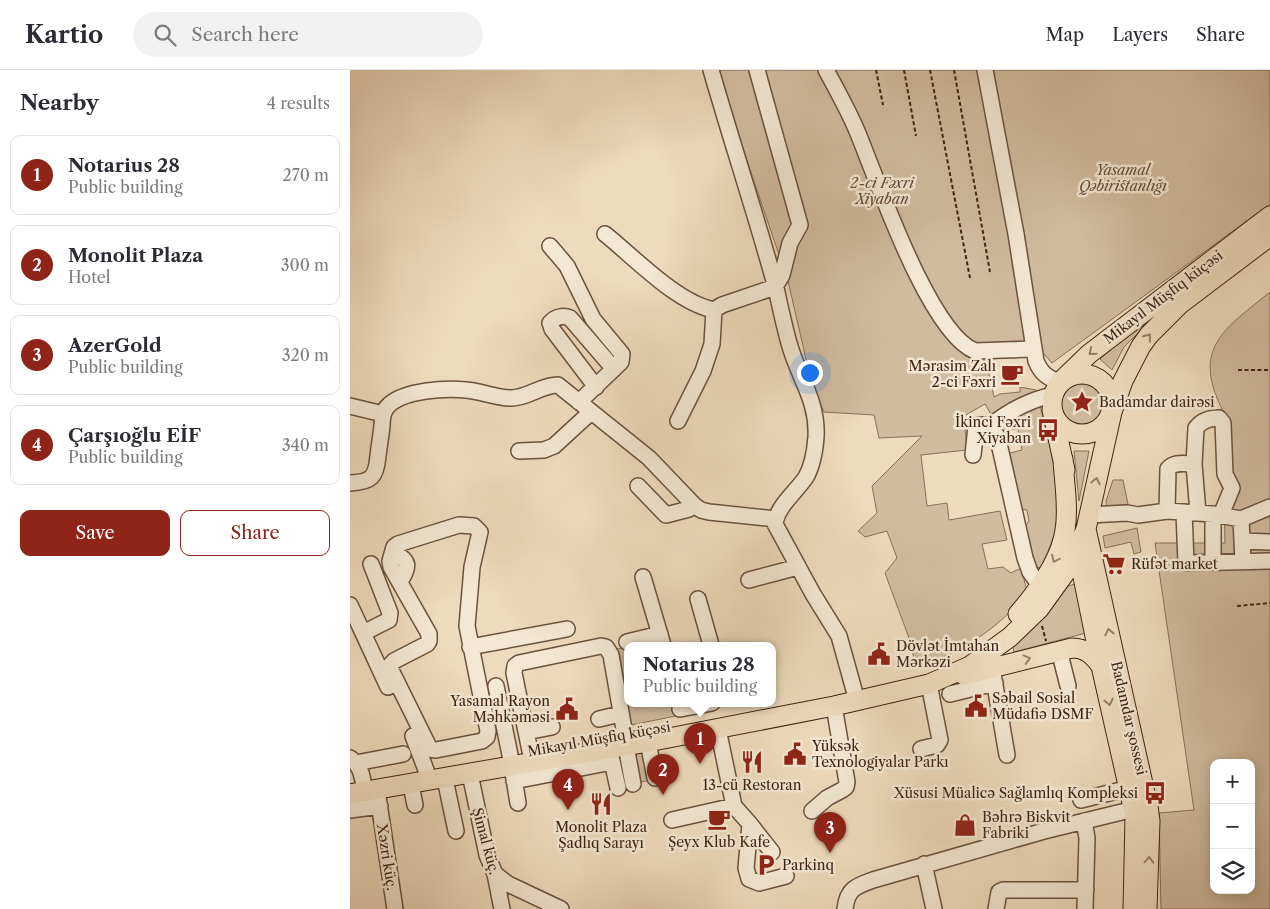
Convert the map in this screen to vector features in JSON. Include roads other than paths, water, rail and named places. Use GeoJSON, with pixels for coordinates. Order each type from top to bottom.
{"type":"FeatureCollection","features":[{"type":"Feature","properties":{"kind":"main road","name":"Mikayıl Müşfiq küçəsi"},"geometry":{"type":"LineString","coordinates":[[1055,396],[1078,364],[1098,346],[1270,216]]}},
{"type":"Feature","properties":{"kind":"main road","name":"Mikayıl Müşfiq küçəsi"},"geometry":{"type":"LineString","coordinates":[[350,794],[512,768],[834,706],[929,684],[970,666],[1010,637],[1038,609],[1070,566],[1078,551],[1087,523],[1112,412],[1123,381],[1149,334],[1179,305],[1270,236]]}},
{"type":"Feature","properties":{"kind":"main road"},"geometry":{"type":"LineString","coordinates":[[1088,373],[1105,383],[1113,402],[1112,412],[1100,428],[1091,433],[1071,432],[1062,427],[1056,420],[1055,396],[1068,376],[1088,373]]}},
{"type":"Feature","properties":{"kind":"main road"},"geometry":{"type":"LineString","coordinates":[[1055,396],[1063,459]]}},
{"type":"Feature","properties":{"kind":"main road","name":"Mikayıl Müşfiq küçəsi"},"geometry":{"type":"LineString","coordinates":[[776,700],[854,690],[918,675],[956,661],[1002,628],[1017,614],[1040,586],[1059,550],[1065,532],[1066,505],[1063,459]]}},
{"type":"Feature","properties":{"kind":"main road","name":"Badamdar şossesi"},"geometry":{"type":"LineString","coordinates":[[1063,459],[1078,551],[1101,666],[1129,788],[1150,822],[1147,909]]}},
{"type":"Feature","properties":{"kind":"main road","name":"Badamdar şossesi"},"geometry":{"type":"LineString","coordinates":[[1087,523],[1141,807],[1136,823],[1133,909]]}},
{"type":"Feature","properties":{"kind":"main road"},"geometry":{"type":"LineString","coordinates":[[929,684],[993,675],[1053,647],[1084,650],[1094,656],[1101,666]]}},
{"type":"Feature","properties":{"kind":"main road","name":"Mikayıl Müşfiq küçəsi"},"geometry":{"type":"LineString","coordinates":[[367,790],[426,770],[512,768],[530,751],[618,748],[680,712],[720,707]]}},
{"type":"Feature","properties":{"kind":"street"},"geometry":{"type":"LineString","coordinates":[[711,70],[775,287],[790,345],[810,395],[816,419],[816,436],[811,468],[776,519],[776,527],[839,636],[854,690]]}},
{"type":"Feature","properties":{"kind":"street"},"geometry":{"type":"LineString","coordinates":[[605,234],[679,296],[714,310],[775,287],[782,275],[790,243],[800,225],[757,70]]}},
{"type":"Feature","properties":{"kind":"street"},"geometry":{"type":"LineString","coordinates":[[826,70],[857,130],[918,278],[931,303],[944,322],[967,348],[975,351],[1033,350]]}},
{"type":"Feature","properties":{"kind":"street"},"geometry":{"type":"LineString","coordinates":[[973,456],[976,426],[990,426],[1007,412],[1024,404],[1055,396],[1051,379],[1040,370],[1033,350],[1016,234],[985,70]]}},
{"type":"Feature","properties":{"kind":"street"},"geometry":{"type":"LineString","coordinates":[[550,246],[567,266],[601,331],[622,354],[621,362],[614,370],[579,402]]}},
{"type":"Feature","properties":{"kind":"street"},"geometry":{"type":"LineString","coordinates":[[587,306],[570,318],[554,318],[550,323],[596,387]]}},
{"type":"Feature","properties":{"kind":"street"},"geometry":{"type":"LineString","coordinates":[[678,421],[702,371],[712,344],[714,310]]}},
{"type":"Feature","properties":{"kind":"street"},"geometry":{"type":"LineString","coordinates":[[570,318],[614,370]]}},
{"type":"Feature","properties":{"kind":"street"},"geometry":{"type":"LineString","coordinates":[[350,483],[370,479],[377,470],[383,414],[388,405],[402,396],[420,391],[466,390],[510,398],[522,397],[558,385],[649,458],[700,510],[776,519]]}},
{"type":"Feature","properties":{"kind":"street"},"geometry":{"type":"LineString","coordinates":[[350,406],[383,414]]}},
{"type":"Feature","properties":{"kind":"street"},"geometry":{"type":"LineString","coordinates":[[519,451],[544,450],[554,446],[591,412]]}},
{"type":"Feature","properties":{"kind":"street"},"geometry":{"type":"LineString","coordinates":[[1213,562],[1204,513],[1194,464],[1196,428],[1203,421],[1219,418],[1223,424],[1225,474],[1232,488],[1204,513],[1186,563],[1270,561]]}},
{"type":"Feature","properties":{"kind":"street"},"geometry":{"type":"LineString","coordinates":[[990,426],[997,436],[1025,558],[1030,572],[1040,586]]}},
{"type":"Feature","properties":{"kind":"street"},"geometry":{"type":"LineString","coordinates":[[1167,511],[1168,470],[1170,466],[1179,463],[1194,464]]}},
{"type":"Feature","properties":{"kind":"street"},"geometry":{"type":"LineString","coordinates":[[638,486],[666,515],[689,509],[694,505]]}},
{"type":"Feature","properties":{"kind":"street"},"geometry":{"type":"LineString","coordinates":[[1087,523],[1130,521],[1138,515],[1156,511],[1204,513],[1241,519],[1270,507]]}},
{"type":"Feature","properties":{"kind":"street"},"geometry":{"type":"LineString","coordinates":[[1241,519],[1243,562]]}},
{"type":"Feature","properties":{"kind":"street"},"geometry":{"type":"LineString","coordinates":[[350,605],[362,633],[409,717],[430,749],[436,750],[482,740],[487,737],[488,731],[466,626],[472,567],[480,532],[478,529],[467,525],[447,528],[398,544],[394,547],[390,561],[391,567],[429,634],[427,644],[391,664],[390,668],[409,717],[426,770]]}},
{"type":"Feature","properties":{"kind":"street"},"geometry":{"type":"LineString","coordinates":[[1243,541],[1270,542]]}},
{"type":"Feature","properties":{"kind":"street"},"geometry":{"type":"LineString","coordinates":[[362,633],[389,620],[390,617],[390,612],[372,564]]}},
{"type":"Feature","properties":{"kind":"street"},"geometry":{"type":"LineString","coordinates":[[748,580],[798,567]]}},
{"type":"Feature","properties":{"kind":"street"},"geometry":{"type":"LineString","coordinates":[[627,642],[662,640],[643,577]]}},
{"type":"Feature","properties":{"kind":"street"},"geometry":{"type":"LineString","coordinates":[[698,598],[710,642]]}},
{"type":"Feature","properties":{"kind":"street"},"geometry":{"type":"LineString","coordinates":[[470,647],[567,629]]}},
{"type":"Feature","properties":{"kind":"street"},"geometry":{"type":"LineString","coordinates":[[530,751],[514,673],[515,666],[519,663],[600,646],[606,647],[611,655],[620,714],[618,788]]}},
{"type":"Feature","properties":{"kind":"street"},"geometry":{"type":"LineString","coordinates":[[1053,647],[1068,686]]}},
{"type":"Feature","properties":{"kind":"street"},"geometry":{"type":"LineString","coordinates":[[950,694],[993,675],[1007,755]]}},
{"type":"Feature","properties":{"kind":"street"},"geometry":{"type":"LineString","coordinates":[[921,749],[937,745],[940,740],[929,684]]}},
{"type":"Feature","properties":{"kind":"street"},"geometry":{"type":"LineString","coordinates":[[496,686],[518,803]]}},
{"type":"Feature","properties":{"kind":"street"},"geometry":{"type":"LineString","coordinates":[[812,811],[827,798],[846,787],[834,706]]}},
{"type":"Feature","properties":{"kind":"street"},"geometry":{"type":"LineString","coordinates":[[680,712],[698,707]]}},
{"type":"Feature","properties":{"kind":"street"},"geometry":{"type":"LineString","coordinates":[[599,719],[620,714]]}},
{"type":"Feature","properties":{"kind":"street"},"geometry":{"type":"LineString","coordinates":[[526,732],[552,726]]}},
{"type":"Feature","properties":{"kind":"street"},"geometry":{"type":"LineString","coordinates":[[718,729],[734,806],[772,852]]}},
{"type":"Feature","properties":{"kind":"street"},"geometry":{"type":"LineString","coordinates":[[648,742],[655,778]]}},
{"type":"Feature","properties":{"kind":"street"},"geometry":{"type":"LineString","coordinates":[[618,748],[633,784]]}},
{"type":"Feature","properties":{"kind":"street"},"geometry":{"type":"LineString","coordinates":[[353,760],[403,754]]}},
{"type":"Feature","properties":{"kind":"street","name":"Xəzri küç."},"geometry":{"type":"LineString","coordinates":[[353,760],[361,771],[367,790],[395,909]]}},
{"type":"Feature","properties":{"kind":"street","name":"Şimal küç."},"geometry":{"type":"LineString","coordinates":[[470,774],[487,855],[495,874],[502,909]]}},
{"type":"Feature","properties":{"kind":"street"},"geometry":{"type":"LineString","coordinates":[[445,779],[456,831]]}},
{"type":"Feature","properties":{"kind":"street"},"geometry":{"type":"LineString","coordinates":[[411,784],[415,805]]}},
{"type":"Feature","properties":{"kind":"street"},"geometry":{"type":"LineString","coordinates":[[1081,800],[1129,788]]}},
{"type":"Feature","properties":{"kind":"street"},"geometry":{"type":"LineString","coordinates":[[350,810],[367,790]]}},
{"type":"Feature","properties":{"kind":"street"},"geometry":{"type":"LineString","coordinates":[[672,820],[734,806]]}},
{"type":"Feature","properties":{"kind":"street"},"geometry":{"type":"LineString","coordinates":[[845,909],[847,897],[851,890],[859,885],[924,864],[1044,830],[1141,807]]}},
{"type":"Feature","properties":{"kind":"street"},"geometry":{"type":"LineString","coordinates":[[1084,821],[1087,838],[1085,909]]}},
{"type":"Feature","properties":{"kind":"street"},"geometry":{"type":"LineString","coordinates":[[750,824],[746,868],[749,880],[758,883],[786,876]]}},
{"type":"Feature","properties":{"kind":"street"},"geometry":{"type":"LineString","coordinates":[[924,864],[934,909]]}},
{"type":"Feature","properties":{"kind":"street"},"geometry":{"type":"LineString","coordinates":[[495,874],[508,884],[562,909]]}},
{"type":"Feature","properties":{"kind":"street"},"geometry":{"type":"LineString","coordinates":[[996,909],[999,892],[1003,890],[1086,890]]}},
{"type":"Feature","properties":{"kind":"place","name":"Mərasim Zalı 2-ci Fəxri"},"geometry":{"type":"Point","coordinates":[1012,374]}},
{"type":"Feature","properties":{"kind":"place","name":"Badamdar dairəsi"},"geometry":{"type":"Point","coordinates":[1082,402]}},
{"type":"Feature","properties":{"kind":"place","name":"İkinci Fəxri Xiyaban"},"geometry":{"type":"Point","coordinates":[1048,430]}},
{"type":"Feature","properties":{"kind":"place","name":"Rüfət market"},"geometry":{"type":"Point","coordinates":[1114,564]}},
{"type":"Feature","properties":{"kind":"place","name":"Dövlət İmtahan Mərkəzi"},"geometry":{"type":"Point","coordinates":[879,654]}},
{"type":"Feature","properties":{"kind":"place","name":"Səbail Sosial Müdafiə DSMF"},"geometry":{"type":"Point","coordinates":[976,706]}},
{"type":"Feature","properties":{"kind":"place","name":"Yasamal Rayon Məhkəməsi"},"geometry":{"type":"Point","coordinates":[567,709]}},
{"type":"Feature","properties":{"kind":"place","name":"Yüksək Texnologiyalar Parkı"},"geometry":{"type":"Point","coordinates":[795,754]}},
{"type":"Feature","properties":{"kind":"place","name":"13-cü Restoran"},"geometry":{"type":"Point","coordinates":[752,762]}},
{"type":"Feature","properties":{"kind":"place","name":"Notarius 28"},"geometry":{"type":"Point","coordinates":[700,764]}},
{"type":"Feature","properties":{"kind":"place","name":"Xüsusi Müalicə Sağlamlıq Kompleksi"},"geometry":{"type":"Point","coordinates":[1155,793]}},
{"type":"Feature","properties":{"kind":"place","name":"Monolit Plaza"},"geometry":{"type":"Point","coordinates":[663,795]}},
{"type":"Feature","properties":{"kind":"place","name":"Monolit Plaza Şadlıq Sarayı"},"geometry":{"type":"Point","coordinates":[601,804]}},
{"type":"Feature","properties":{"kind":"place","name":"Çarşıoğlu EİF"},"geometry":{"type":"Point","coordinates":[568,810]}},
{"type":"Feature","properties":{"kind":"place","name":"Şeyx Klub Kafe"},"geometry":{"type":"Point","coordinates":[719,819]}},
{"type":"Feature","properties":{"kind":"place","name":"Bəhrə Biskvit Fabriki"},"geometry":{"type":"Point","coordinates":[965,825]}},
{"type":"Feature","properties":{"kind":"place","name":"AzerGold"},"geometry":{"type":"Point","coordinates":[830,853]}},
{"type":"Feature","properties":{"kind":"place","name":"Parkinq"},"geometry":{"type":"Point","coordinates":[766,865]}},
{"type":"Feature","properties":{"kind":"park label","name":"Yasamal Qəbiristanlığı"},"geometry":{"type":"Point","coordinates":[1123,178]}},
{"type":"Feature","properties":{"kind":"park label","name":"2-ci Fəxri Xiyaban"},"geometry":{"type":"Point","coordinates":[882,192]}}]}
